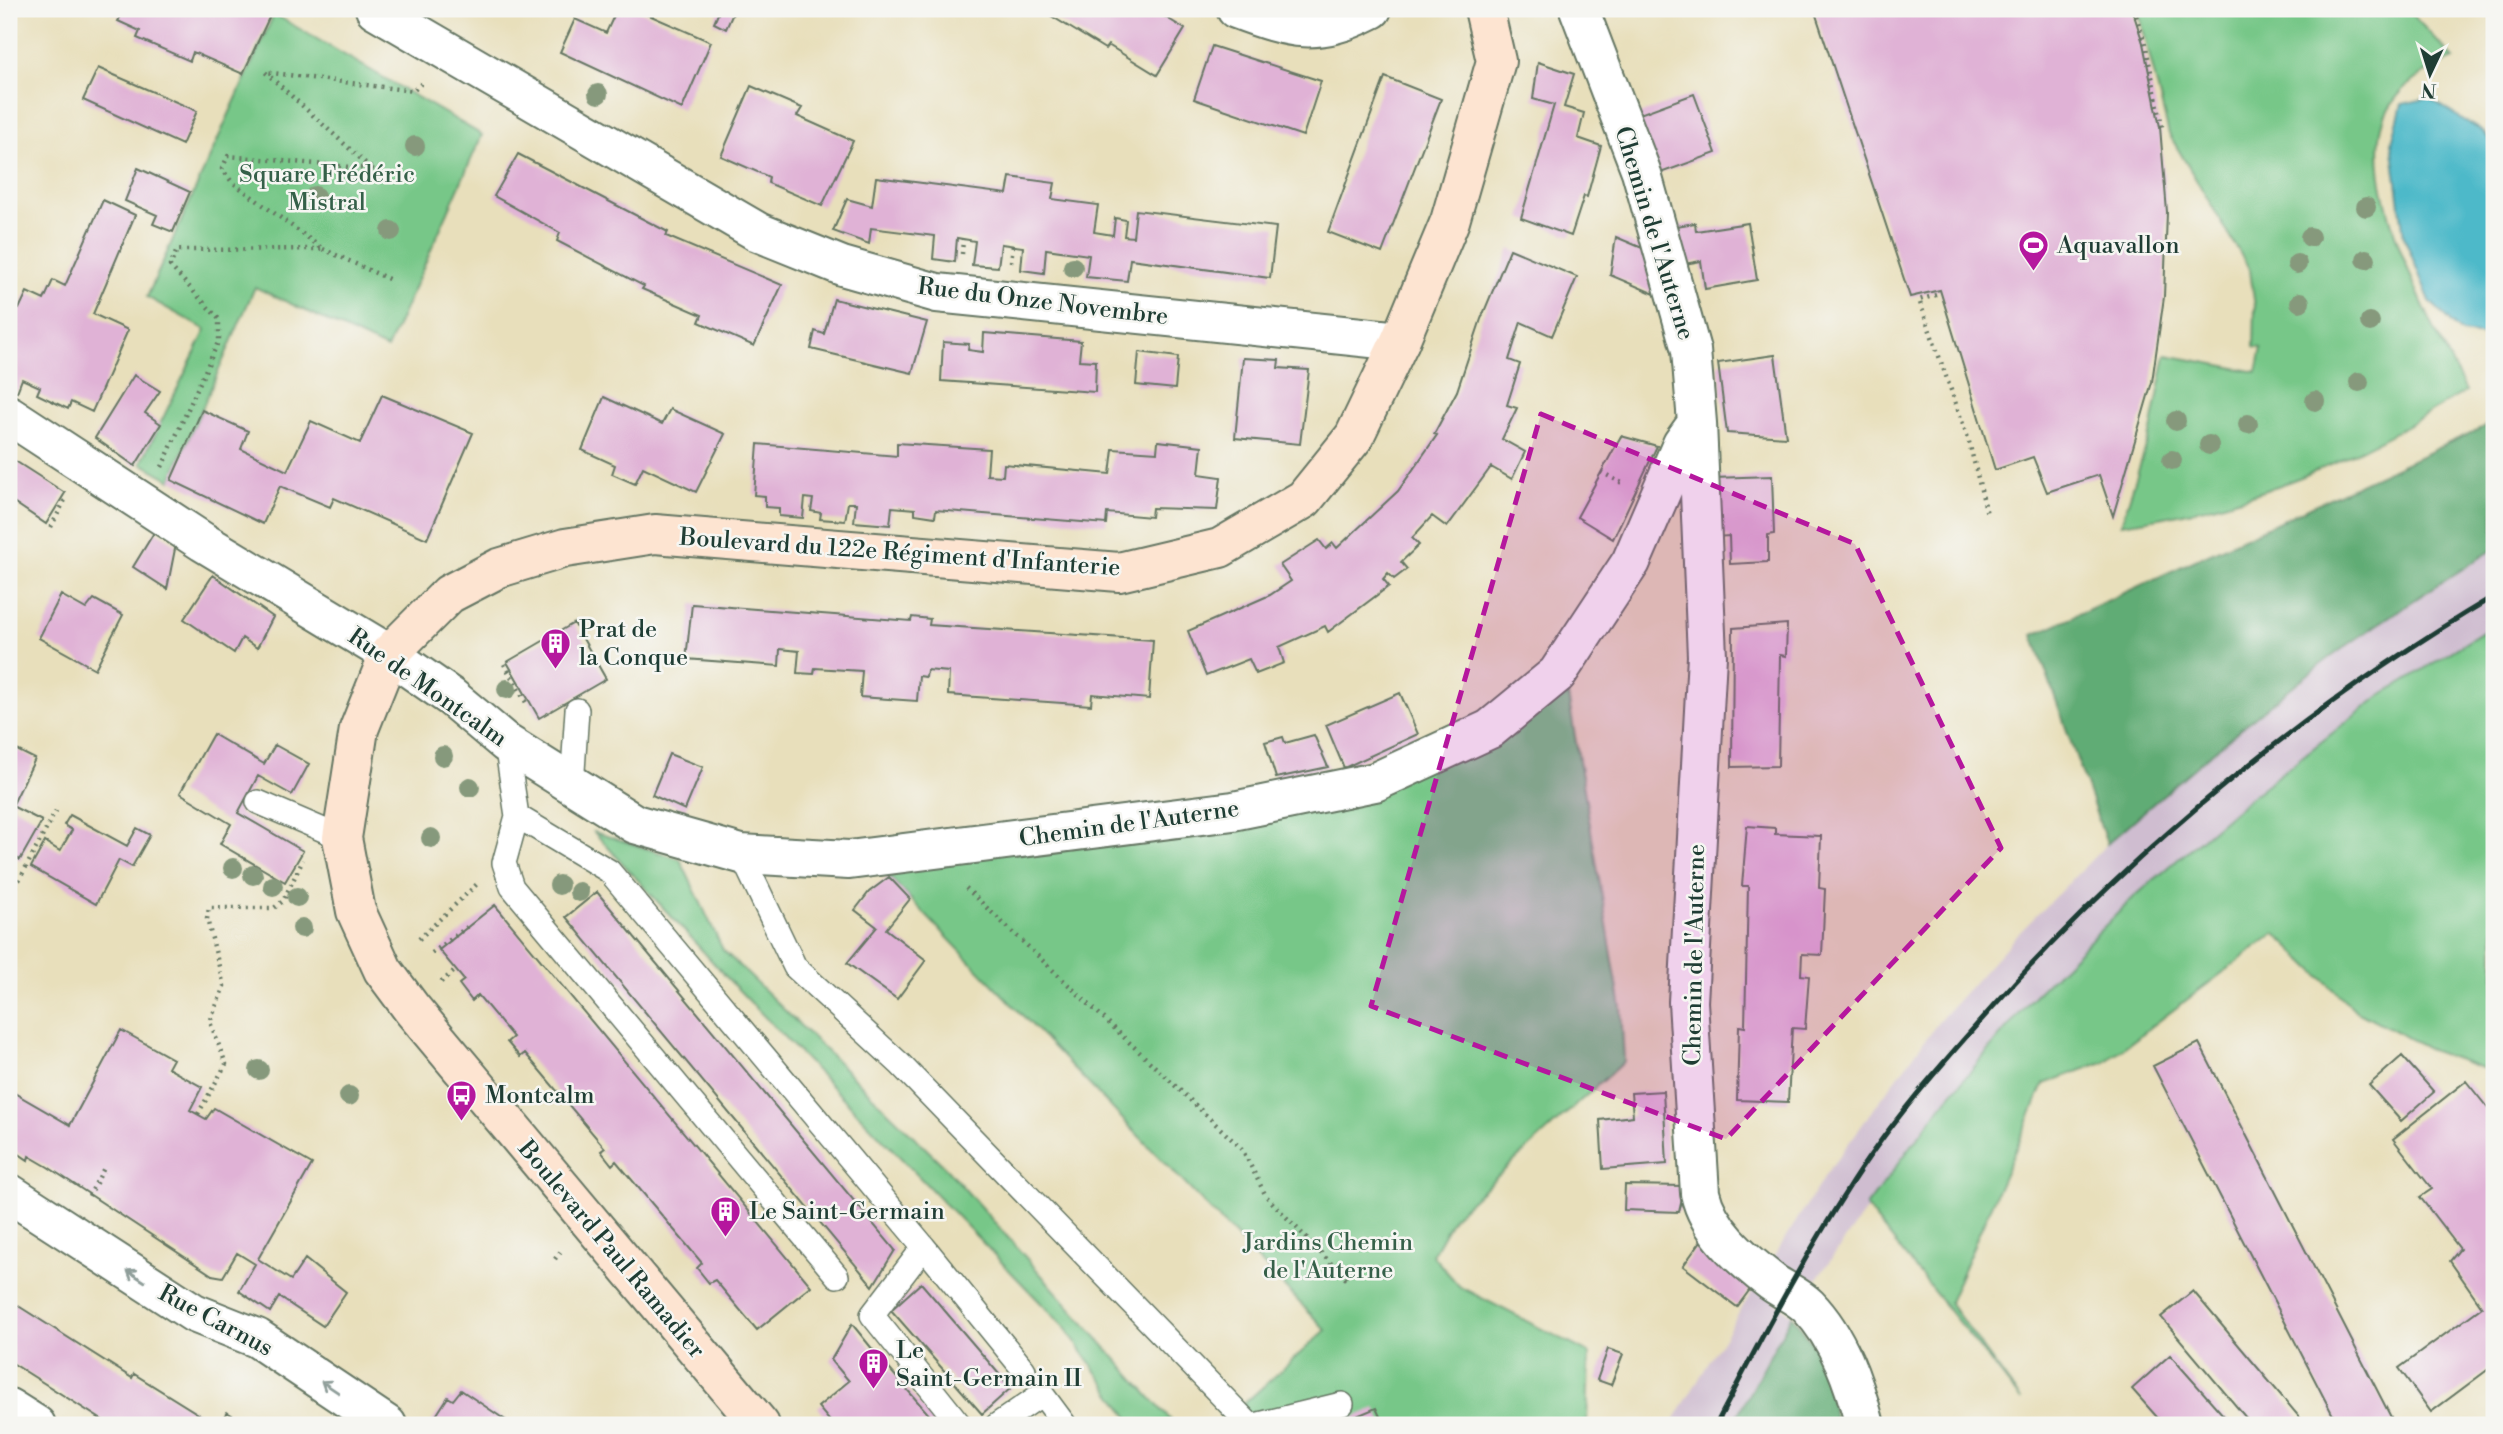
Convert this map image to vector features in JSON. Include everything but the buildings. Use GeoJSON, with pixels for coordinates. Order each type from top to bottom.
{"type":"FeatureCollection","features":[{"type":"Feature","properties":{"kind":"main road","name":"Boulevard du 122e Régiment d'Infanterie"},"geometry":{"type":"LineString","coordinates":[[389,654],[449,594],[499,568],[565,548],[654,534],[1119,572],[1220,548],[1304,499],[1354,437],[1400,341],[1450,222],[1496,61],[1486,19]]}},
{"type":"Feature","properties":{"kind":"main road","name":"Boulevard Paul Ramadier"},"geometry":{"type":"LineString","coordinates":[[389,654],[359,729],[342,838],[356,911],[383,970],[412,1009],[760,1425]]}},
{"type":"Feature","properties":{"kind":"street","name":"Rue du Onze Novembre"},"geometry":{"type":"LineString","coordinates":[[375,9],[447,48],[758,232],[842,265],[937,293],[1400,341]]}},
{"type":"Feature","properties":{"kind":"street"},"geometry":{"type":"LineString","coordinates":[[1236,9],[1273,23],[1310,29],[1348,21],[1372,9]]}},
{"type":"Feature","properties":{"kind":"street","name":"Chemin de l'Auterne"},"geometry":{"type":"LineString","coordinates":[[1579,9],[1641,171],[1691,350],[1698,423],[1707,656],[1688,1038],[1700,1193],[1709,1222],[1725,1239],[1771,1281],[1808,1305],[1842,1354],[1865,1425]]}},
{"type":"Feature","properties":{"kind":"street","name":"Rue de Montcalm"},"geometry":{"type":"LineString","coordinates":[[9,415],[146,505],[389,654],[451,697],[506,743],[635,824],[741,855],[849,860],[883,855]]}},
{"type":"Feature","properties":{"kind":"street","name":"Chemin de l'Auterne"},"geometry":{"type":"LineString","coordinates":[[883,855],[1233,811],[1375,782],[1490,729],[1556,674],[1631,562],[1682,444],[1698,423]]}},
{"type":"Feature","properties":{"kind":"street","name":"Rue Carnus"},"geometry":{"type":"LineString","coordinates":[[9,1193],[194,1313],[257,1338],[387,1425]]}},
{"type":"Feature","properties":{"kind":"street"},"geometry":{"type":"LineString","coordinates":[[9,1408],[36,1425]]}},
{"type":"Feature","properties":{"kind":"lane"},"geometry":{"type":"LineString","coordinates":[[572,786],[576,710]]}},
{"type":"Feature","properties":{"kind":"lane"},"geometry":{"type":"LineString","coordinates":[[506,743],[517,816],[504,863],[512,887],[837,1276]]}},
{"type":"Feature","properties":{"kind":"lane"},"geometry":{"type":"LineString","coordinates":[[258,802],[342,838]]}},
{"type":"Feature","properties":{"kind":"lane"},"geometry":{"type":"LineString","coordinates":[[517,816],[609,871],[1024,1370]]}},
{"type":"Feature","properties":{"kind":"lane"},"geometry":{"type":"LineString","coordinates":[[741,855],[795,967],[901,1064],[1252,1425],[1342,1404]]}},
{"type":"Feature","properties":{"kind":"lane"},"geometry":{"type":"LineString","coordinates":[[924,1247],[872,1315],[960,1425]]}},
{"type":"Feature","properties":{"kind":"lane"},"geometry":{"type":"LineString","coordinates":[[997,1425],[1042,1394],[1065,1425]]}},
{"type":"Feature","properties":{"kind":"path"},"geometry":{"type":"LineString","coordinates":[[2134,9],[2146,47],[2163,131]]}},
{"type":"Feature","properties":{"kind":"path"},"geometry":{"type":"LineString","coordinates":[[403,184],[372,169],[265,72],[413,91],[437,70],[447,48]]}},
{"type":"Feature","properties":{"kind":"path"},"geometry":{"type":"LineString","coordinates":[[372,169],[228,156],[222,169],[232,182],[323,249],[393,281]]}},
{"type":"Feature","properties":{"kind":"path"},"geometry":{"type":"LineString","coordinates":[[963,239],[963,246]]}},
{"type":"Feature","properties":{"kind":"path"},"geometry":{"type":"LineString","coordinates":[[1012,253],[1013,245]]}},
{"type":"Feature","properties":{"kind":"path"},"geometry":{"type":"LineString","coordinates":[[146,505],[219,340],[219,319],[170,266],[177,250],[323,249]]}},
{"type":"Feature","properties":{"kind":"path"},"geometry":{"type":"LineString","coordinates":[[1936,295],[1919,300],[1968,438],[1987,514]]}},
{"type":"Feature","properties":{"kind":"path"},"geometry":{"type":"LineString","coordinates":[[1601,472],[1608,475]]}},
{"type":"Feature","properties":{"kind":"path"},"geometry":{"type":"LineString","coordinates":[[51,527],[69,494]]}},
{"type":"Feature","properties":{"kind":"path"},"geometry":{"type":"LineString","coordinates":[[504,664],[530,709]]}},
{"type":"Feature","properties":{"kind":"path"},"geometry":{"type":"LineString","coordinates":[[9,899],[57,811]]}},
{"type":"Feature","properties":{"kind":"path"},"geometry":{"type":"LineString","coordinates":[[198,1114],[226,1064],[211,1022],[224,986],[207,919],[209,908],[274,908],[283,901],[307,853]]}},
{"type":"Feature","properties":{"kind":"path"},"geometry":{"type":"LineString","coordinates":[[959,882],[1242,1149],[1266,1196],[1349,1282]]}},
{"type":"Feature","properties":{"kind":"path"},"geometry":{"type":"LineString","coordinates":[[419,939],[473,887]]}},
{"type":"Feature","properties":{"kind":"path"},"geometry":{"type":"LineString","coordinates":[[432,953],[467,927]]}},
{"type":"Feature","properties":{"kind":"path"},"geometry":{"type":"LineString","coordinates":[[449,975],[456,970]]}},
{"type":"Feature","properties":{"kind":"path"},"geometry":{"type":"LineString","coordinates":[[89,1196],[104,1168]]}},
{"type":"Feature","properties":{"kind":"path"},"geometry":{"type":"LineString","coordinates":[[555,1259],[561,1251]]}},
{"type":"Feature","properties":{"kind":"highlighted area"},"geometry":{"type":"Polygon","coordinates":[[[1541,414],[1855,544],[2001,848],[1726,1139],[1371,1006],[1541,414]]]}},
{"type":"Feature","properties":{"kind":"shaded area"},"geometry":{"type":"Polygon","coordinates":[[[2494,549],[2494,625],[2376,699],[2252,796],[2134,897],[2034,996],[1942,1105],[1809,1290],[1771,1261],[1828,1171],[1939,1021],[2017,935],[2107,844],[2208,754],[2330,658],[2414,599],[2494,549]]]}},
{"type":"Feature","properties":{"kind":"shaded area"},"geometry":{"type":"Polygon","coordinates":[[[1756,1285],[1792,1315],[1732,1425],[1671,1425],[1756,1285]]]}},
{"type":"Feature","properties":{"kind":"green space"},"geometry":{"type":"Polygon","coordinates":[[[2138,9],[2407,9],[2454,59],[2419,77],[2404,89],[2391,105],[2381,133],[2380,169],[2387,208],[2400,250],[2435,330],[2466,391],[2383,439],[2301,477],[2215,505],[2121,524],[2151,431],[2166,355],[2257,372],[2262,348],[2254,347],[2255,307],[2250,270],[2169,134],[2138,9]]]}},
{"type":"Feature","properties":{"kind":"green space","name":"Square Frédéric Mistral"},"geometry":{"type":"Polygon","coordinates":[[[274,14],[482,135],[387,349],[255,287],[171,480],[141,463],[206,330],[147,297],[274,14]]]}},
{"type":"Feature","properties":{"kind":"green space"},"geometry":{"type":"Polygon","coordinates":[[[2494,422],[2494,549],[2371,629],[2302,679],[2217,748],[2107,844],[2033,635],[2494,422]]]}},
{"type":"Feature","properties":{"kind":"green space"},"geometry":{"type":"Polygon","coordinates":[[[2494,625],[2494,1072],[2433,1051],[2355,1010],[2275,933],[2106,1061],[2044,1084],[1949,1302],[2021,1400],[1866,1207],[1942,1105],[2034,996],[2134,897],[2252,796],[2376,699],[2494,625]]]}},
{"type":"Feature","properties":{"kind":"green space","name":"Jardins Chemin de l'Auterne"},"geometry":{"type":"Polygon","coordinates":[[[1557,674],[1568,695],[1621,1008],[1624,1061],[1454,1216],[1432,1255],[1460,1287],[1589,1353],[1587,1425],[1228,1425],[1236,1411],[1326,1330],[889,877],[886,866],[1375,782],[1557,674]]]}},
{"type":"Feature","properties":{"kind":"green space"},"geometry":{"type":"Polygon","coordinates":[[[594,832],[680,859],[723,950],[946,1168],[1175,1425],[1134,1425],[1066,1329],[730,981],[594,832]]]}},
{"type":"Feature","properties":{"kind":"green space"},"geometry":{"type":"Polygon","coordinates":[[[1792,1315],[1822,1358],[1836,1425],[1732,1425],[1792,1315]]]}},
{"type":"Feature","properties":{"kind":"water"},"geometry":{"type":"Polygon","coordinates":[[[2429,98],[2483,132],[2494,144],[2494,328],[2484,336],[2461,333],[2430,301],[2404,237],[2392,142],[2402,104],[2429,98]]]}},
{"type":"Feature","properties":{"kind":"railway"},"geometry":{"type":"LineString","coordinates":[[1716,1425],[1762,1336],[1828,1220],[1862,1168],[1933,1075],[2046,950],[2164,836],[2226,783],[2356,685],[2494,596]]}},
{"type":"Feature","properties":{"kind":"place","name":"Aquavallon"},"geometry":{"type":"Point","coordinates":[2034,272]}},
{"type":"Feature","properties":{"kind":"place","name":"Prat de la Conque"},"geometry":{"type":"Point","coordinates":[556,670]}},
{"type":"Feature","properties":{"kind":"place","name":"Montcalm"},"geometry":{"type":"Point","coordinates":[462,1122]}},
{"type":"Feature","properties":{"kind":"place","name":"Le Saint-Germain"},"geometry":{"type":"Point","coordinates":[726,1238]}},
{"type":"Feature","properties":{"kind":"place","name":"Le Saint-Germain II"},"geometry":{"type":"Point","coordinates":[873,1391]}}]}
